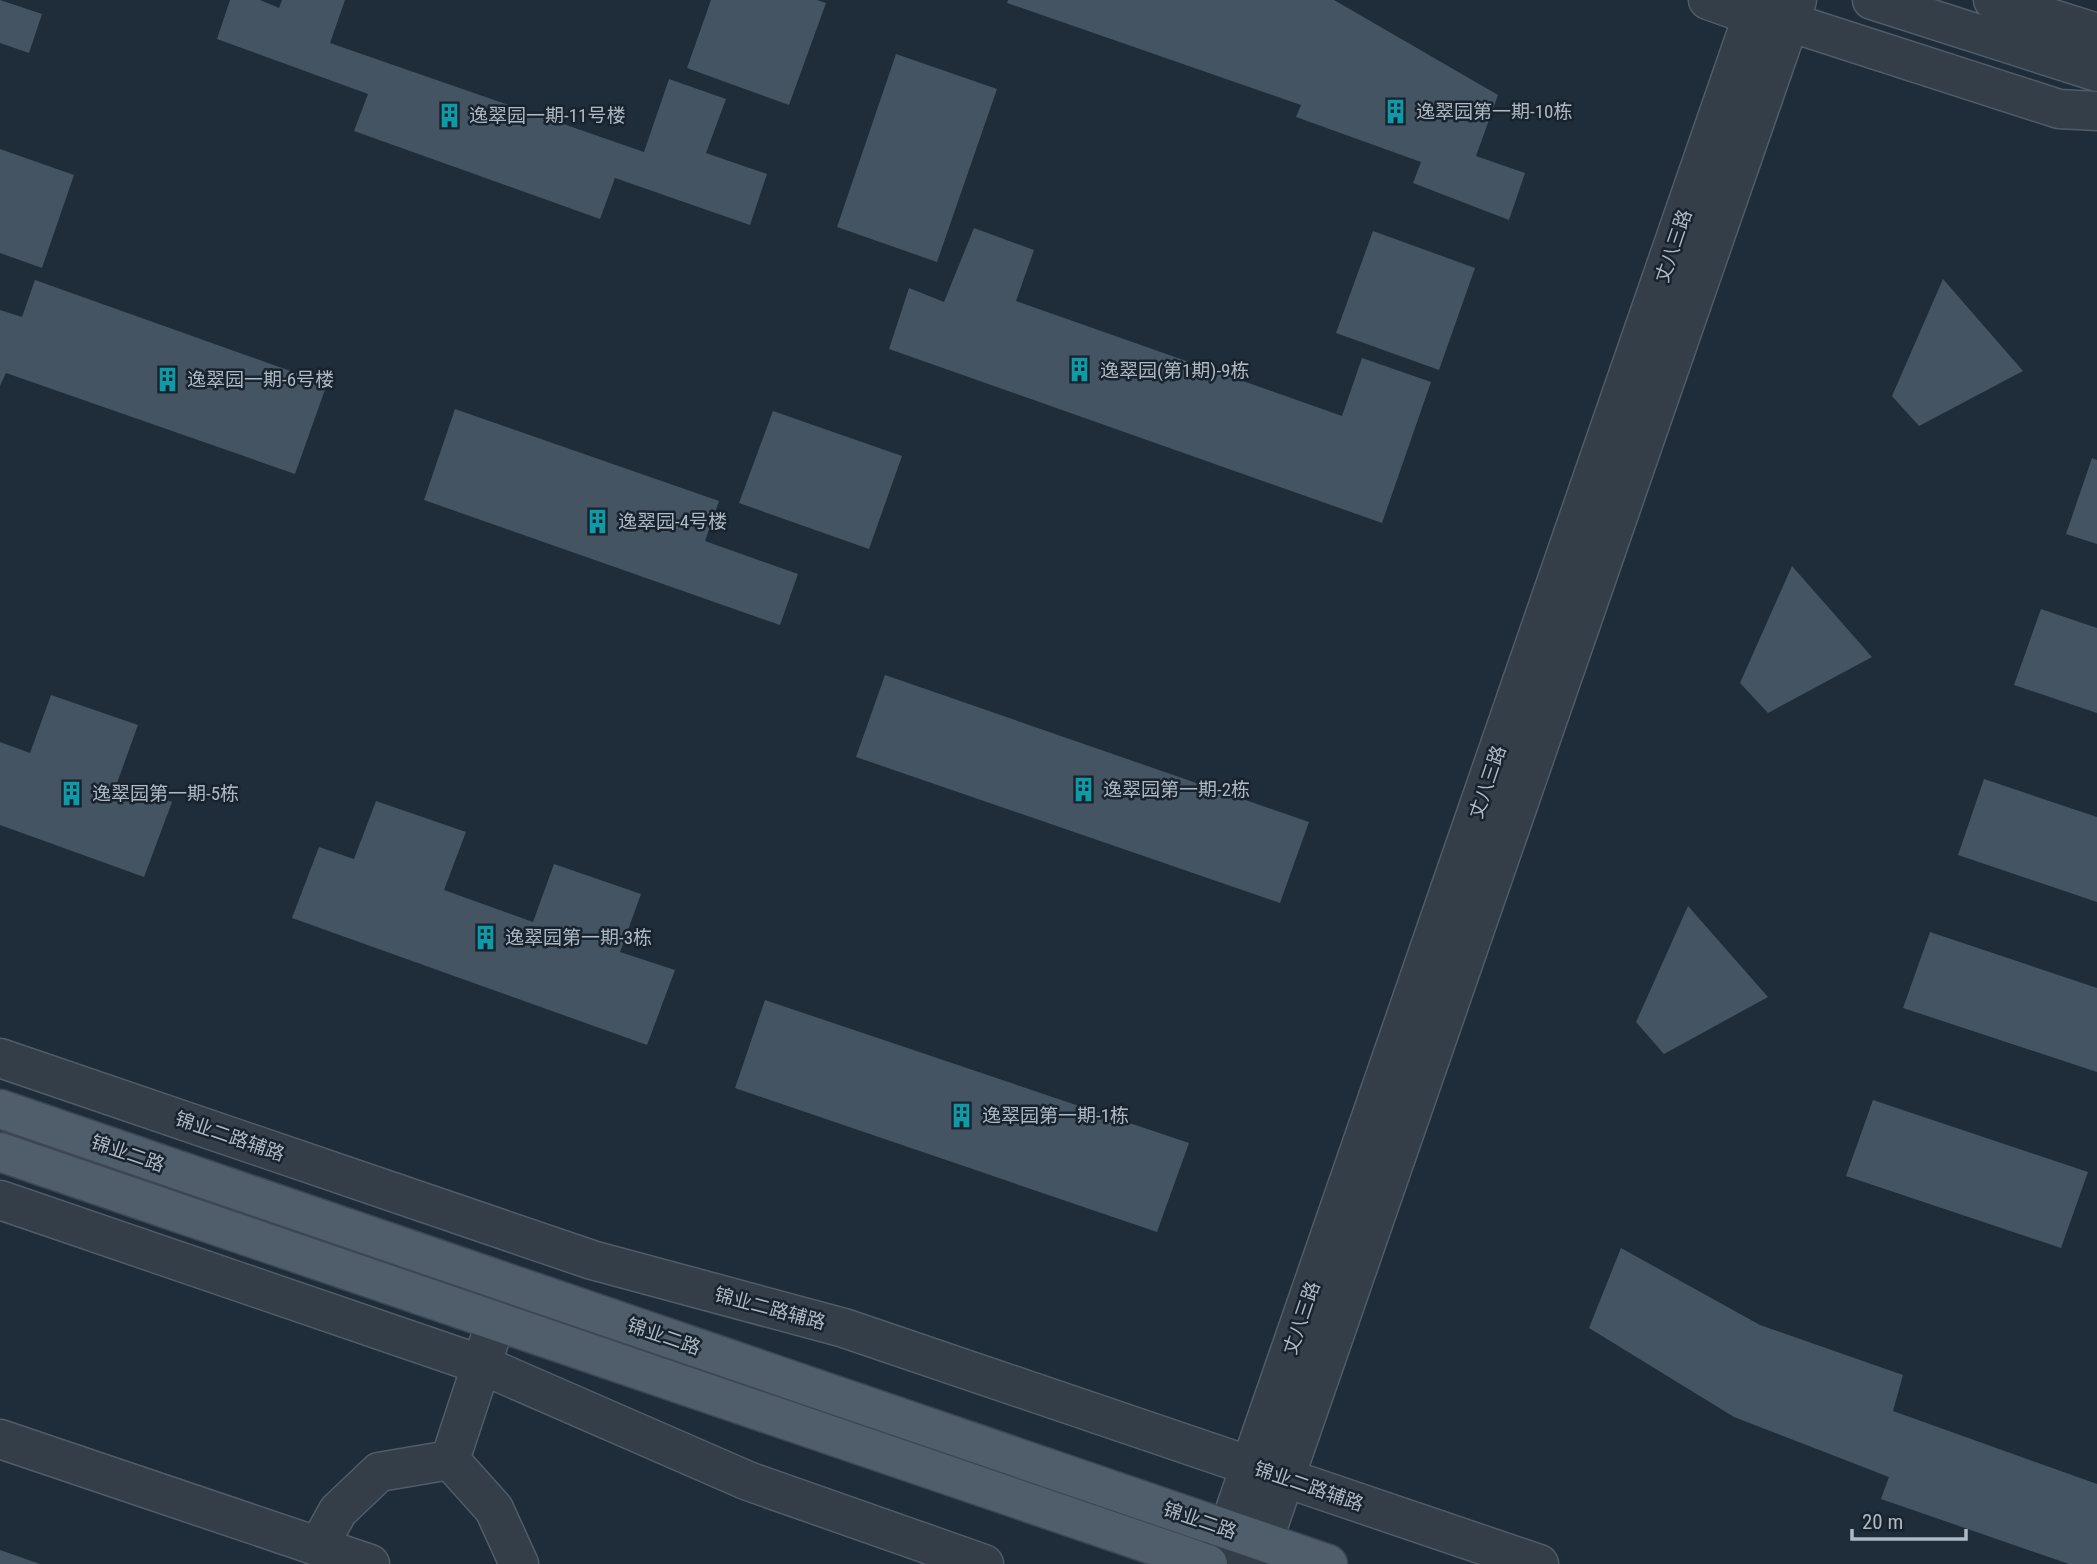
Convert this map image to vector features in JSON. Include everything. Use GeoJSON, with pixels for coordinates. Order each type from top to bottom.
{"type":"FeatureCollection","features":[{"type":"Feature","properties":{"kind":"main road","name":"锦业二路"},"geometry":{"type":"LineString","coordinates":[[0,1109],[510,1283],[1241,1550],[1328,1564]]}},
{"type":"Feature","properties":{"kind":"main road","name":"锦业二路"},"geometry":{"type":"LineString","coordinates":[[0,1152],[1208,1564]]}},
{"type":"Feature","properties":{"kind":"street"},"geometry":{"type":"LineString","coordinates":[[1708,0],[1774,9],[2059,109],[2097,111]]}},
{"type":"Feature","properties":{"kind":"street"},"geometry":{"type":"LineString","coordinates":[[1872,0],[2097,72]]}},
{"type":"Feature","properties":{"kind":"street"},"geometry":{"type":"LineString","coordinates":[[1993,0],[2097,33]]}},
{"type":"Feature","properties":{"kind":"street","name":"丈八三路"},"geometry":{"type":"LineString","coordinates":[[1241,1550],[1250,1466],[1774,9]]}},
{"type":"Feature","properties":{"kind":"street","name":"丈八三路"},"geometry":{"type":"LineString","coordinates":[[1241,1550],[1286,1478],[1774,9]]}},
{"type":"Feature","properties":{"kind":"street","name":"锦业二路辅路"},"geometry":{"type":"LineString","coordinates":[[0,1058],[592,1260],[844,1328],[1539,1564]]}},
{"type":"Feature","properties":{"kind":"street"},"geometry":{"type":"LineString","coordinates":[[0,1200],[482,1365],[748,1481],[984,1564]]}},
{"type":"Feature","properties":{"kind":"street"},"geometry":{"type":"LineString","coordinates":[[450,1460],[510,1283]]}},
{"type":"Feature","properties":{"kind":"street"},"geometry":{"type":"LineString","coordinates":[[0,1438],[370,1564]]}},
{"type":"Feature","properties":{"kind":"street"},"geometry":{"type":"LineString","coordinates":[[318,1547],[338,1511],[379,1472],[450,1460]]}},
{"type":"Feature","properties":{"kind":"street"},"geometry":{"type":"LineString","coordinates":[[450,1460],[494,1508],[519,1564]]}},
{"type":"Feature","properties":{"kind":"building"},"geometry":{"type":"Polygon","coordinates":[[[0,0],[42,14],[29,53],[0,43],[0,0]]]}},
{"type":"Feature","properties":{"kind":"building","name":"逸翠园一期-11号楼"},"geometry":{"type":"Polygon","coordinates":[[[230,0],[260,0],[279,8],[282,0],[345,0],[330,43],[644,152],[669,79],[726,99],[706,153],[767,174],[750,225],[615,178],[600,219],[354,131],[368,94],[217,39],[230,0]]]}},
{"type":"Feature","properties":{"kind":"building"},"geometry":{"type":"Polygon","coordinates":[[[711,0],[817,0],[826,3],[789,105],[687,68],[711,0]]]}},
{"type":"Feature","properties":{"kind":"building","name":"逸翠园第一期-10栋"},"geometry":{"type":"Polygon","coordinates":[[[1008,0],[1334,0],[1498,95],[1476,156],[1525,173],[1509,220],[1413,183],[1421,162],[1296,117],[1301,105],[1007,3],[1008,0]]]}},
{"type":"Feature","properties":{"kind":"building"},"geometry":{"type":"Polygon","coordinates":[[[896,54],[997,89],[937,262],[837,227],[896,54]]]}},
{"type":"Feature","properties":{"kind":"building"},"geometry":{"type":"Polygon","coordinates":[[[0,149],[74,175],[42,268],[0,253],[0,149]]]}},
{"type":"Feature","properties":{"kind":"building","name":"逸翠园(第1期)-9栋"},"geometry":{"type":"Polygon","coordinates":[[[974,228],[1034,250],[1016,301],[1342,416],[1362,358],[1431,382],[1382,523],[889,349],[909,288],[944,302],[974,228]]]}},
{"type":"Feature","properties":{"kind":"building"},"geometry":{"type":"Polygon","coordinates":[[[1373,231],[1475,268],[1439,370],[1336,333],[1373,231]]]}},
{"type":"Feature","properties":{"kind":"building"},"geometry":{"type":"Polygon","coordinates":[[[1943,279],[2023,371],[1919,426],[1892,396],[1943,279]]]}},
{"type":"Feature","properties":{"kind":"building","name":"逸翠园一期-6号楼"},"geometry":{"type":"Polygon","coordinates":[[[35,280],[327,384],[295,474],[6,373],[0,386],[0,310],[22,317],[35,280]]]}},
{"type":"Feature","properties":{"kind":"building","name":"逸翠园-4号楼"},"geometry":{"type":"Polygon","coordinates":[[[455,409],[719,501],[705,541],[798,574],[780,625],[424,500],[455,409]]]}},
{"type":"Feature","properties":{"kind":"building"},"geometry":{"type":"Polygon","coordinates":[[[773,411],[902,456],[869,549],[739,503],[773,411]]]}},
{"type":"Feature","properties":{"kind":"building"},"geometry":{"type":"Polygon","coordinates":[[[2092,458],[2097,460],[2097,544],[2066,534],[2092,458]]]}},
{"type":"Feature","properties":{"kind":"building"},"geometry":{"type":"Polygon","coordinates":[[[1792,566],[1872,657],[1768,713],[1740,683],[1792,566]]]}},
{"type":"Feature","properties":{"kind":"building"},"geometry":{"type":"Polygon","coordinates":[[[2041,609],[2097,628],[2097,713],[2014,685],[2041,609]]]}},
{"type":"Feature","properties":{"kind":"building","name":"逸翠园第一期-2栋"},"geometry":{"type":"Polygon","coordinates":[[[885,675],[1309,822],[1280,903],[856,757],[885,675]]]}},
{"type":"Feature","properties":{"kind":"building","name":"逸翠园第一期-5栋"},"geometry":{"type":"Polygon","coordinates":[[[51,695],[138,725],[117,783],[172,802],[144,877],[0,825],[0,742],[30,753],[51,695]]]}},
{"type":"Feature","properties":{"kind":"building"},"geometry":{"type":"Polygon","coordinates":[[[1984,779],[2097,817],[2097,902],[1958,855],[1984,779]]]}},
{"type":"Feature","properties":{"kind":"building","name":"逸翠园第一期-3栋"},"geometry":{"type":"Polygon","coordinates":[[[376,801],[466,832],[444,890],[533,922],[554,864],[641,894],[620,952],[675,970],[647,1045],[292,918],[319,847],[354,859],[376,801]]]}},
{"type":"Feature","properties":{"kind":"building"},"geometry":{"type":"Polygon","coordinates":[[[1688,906],[1768,997],[1664,1054],[1636,1022],[1688,906]]]}},
{"type":"Feature","properties":{"kind":"building"},"geometry":{"type":"Polygon","coordinates":[[[1930,932],[2097,988],[2097,1072],[1903,1008],[1930,932]]]}},
{"type":"Feature","properties":{"kind":"building","name":"逸翠园第一期-1栋"},"geometry":{"type":"Polygon","coordinates":[[[765,1000],[1189,1143],[1157,1232],[735,1088],[765,1000]]]}},
{"type":"Feature","properties":{"kind":"building"},"geometry":{"type":"Polygon","coordinates":[[[1873,1100],[2088,1172],[2061,1248],[1846,1176],[1873,1100]]]}},
{"type":"Feature","properties":{"kind":"building"},"geometry":{"type":"Polygon","coordinates":[[[1621,1248],[1760,1325],[1903,1375],[1893,1411],[2097,1484],[2097,1564],[2069,1564],[1881,1499],[1889,1477],[1734,1417],[1589,1328],[1621,1248]]]}},
{"type":"Feature","properties":{"kind":"building"},"geometry":{"type":"Polygon","coordinates":[[[0,1550],[40,1564],[0,1564],[0,1550]]]}},
{"type":"Feature","properties":{"kind":"place","name":"逸翠园第一期-10栋"},"geometry":{"type":"Point","coordinates":[1396,111]}},
{"type":"Feature","properties":{"kind":"place","name":"逸翠园一期-11号楼"},"geometry":{"type":"Point","coordinates":[449,115]}},
{"type":"Feature","properties":{"kind":"place","name":"逸翠园(第1期)-9栋"},"geometry":{"type":"Point","coordinates":[1080,370]}},
{"type":"Feature","properties":{"kind":"place","name":"逸翠园一期-6号楼"},"geometry":{"type":"Point","coordinates":[167,379]}},
{"type":"Feature","properties":{"kind":"place","name":"逸翠园-4号楼"},"geometry":{"type":"Point","coordinates":[598,521]}},
{"type":"Feature","properties":{"kind":"place","name":"逸翠园第一期-2栋"},"geometry":{"type":"Point","coordinates":[1083,789]}},
{"type":"Feature","properties":{"kind":"place","name":"逸翠园第一期-5栋"},"geometry":{"type":"Point","coordinates":[72,793]}},
{"type":"Feature","properties":{"kind":"place","name":"逸翠园第一期-3栋"},"geometry":{"type":"Point","coordinates":[485,937]}},
{"type":"Feature","properties":{"kind":"place","name":"逸翠园第一期-1栋"},"geometry":{"type":"Point","coordinates":[962,1115]}}]}
